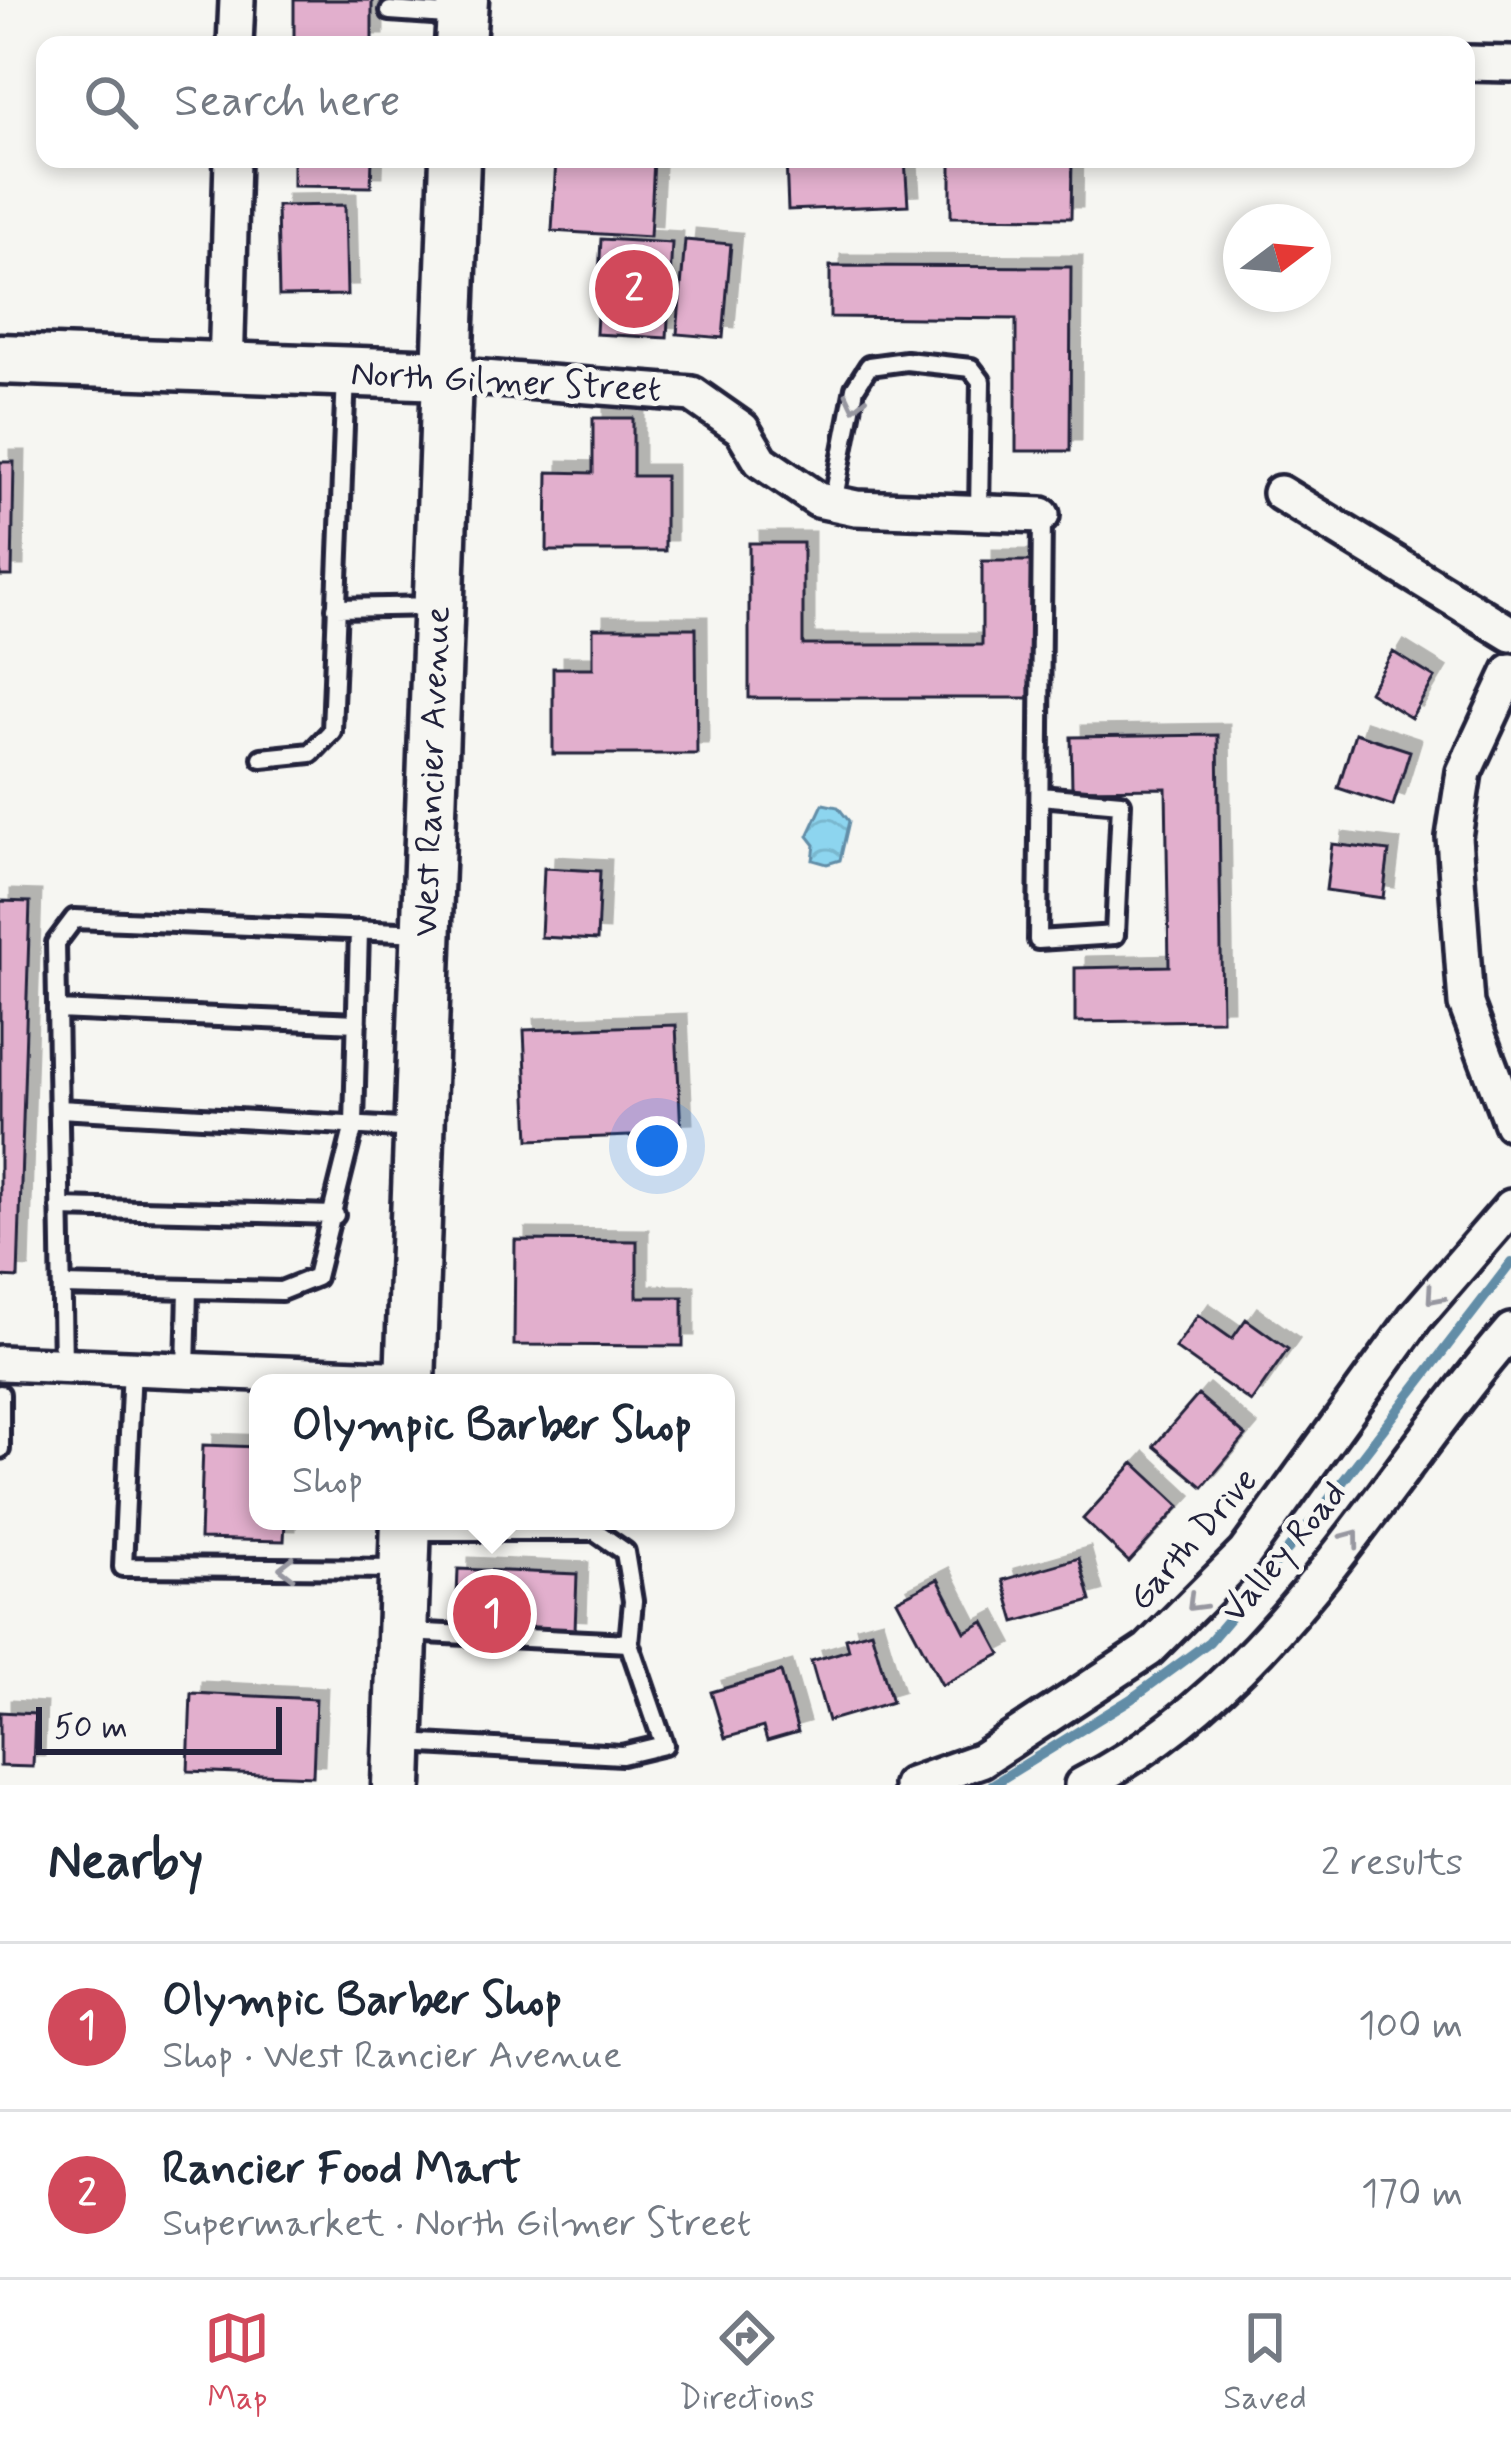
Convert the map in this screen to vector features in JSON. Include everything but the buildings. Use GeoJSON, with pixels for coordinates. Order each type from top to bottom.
{"type":"FeatureCollection","features":[{"type":"Feature","properties":{"kind":"main road","name":"West Rancier Avenue"},"geometry":{"type":"LineString","coordinates":[[410,1374],[455,168]]}},
{"type":"Feature","properties":{"kind":"main road","name":"North Gilmer Street"},"geometry":{"type":"LineString","coordinates":[[0,359],[446,376]]}},
{"type":"Feature","properties":{"kind":"main road"},"geometry":{"type":"LineString","coordinates":[[398,1764],[405,1540]]}},
{"type":"Feature","properties":{"kind":"street"},"geometry":{"type":"LineString","coordinates":[[236,36],[237,0]]}},
{"type":"Feature","properties":{"kind":"street"},"geometry":{"type":"LineString","coordinates":[[1475,63],[1511,64]]}},
{"type":"Feature","properties":{"kind":"street"},"geometry":{"type":"LineString","coordinates":[[226,371],[232,168]]}},
{"type":"Feature","properties":{"kind":"street","name":"North Gilmer Street"},"geometry":{"type":"LineString","coordinates":[[446,376],[692,394],[742,429],[761,461],[800,490],[833,503],[1042,514]]}},
{"type":"Feature","properties":{"kind":"street"},"geometry":{"type":"LineString","coordinates":[[1280,493],[1511,634]]}},
{"type":"Feature","properties":{"kind":"street"},"geometry":{"type":"LineString","coordinates":[[1511,671],[1464,772],[1454,837],[1466,1004],[1511,1123]]}},
{"type":"Feature","properties":{"kind":"street","name":"Garth Drive"},"geometry":{"type":"LineString","coordinates":[[910,1785],[981,1760],[1148,1650],[1245,1553],[1415,1318],[1511,1208]]}},
{"type":"Feature","properties":{"kind":"street","name":"Valley Road"},"geometry":{"type":"LineString","coordinates":[[1082,1785],[1120,1766],[1204,1704],[1310,1593],[1511,1331]]}},
{"type":"Feature","properties":{"kind":"street"},"geometry":{"type":"LineString","coordinates":[[0,1363],[267,1374]]}},
{"type":"Feature","properties":{"kind":"lane"},"geometry":{"type":"LineString","coordinates":[[390,11],[462,20]]}},
{"type":"Feature","properties":{"kind":"lane"},"geometry":{"type":"LineString","coordinates":[[833,503],[855,388],[869,365],[906,361],[971,368],[982,381],[979,513]]}},
{"type":"Feature","properties":{"kind":"lane"},"geometry":{"type":"LineString","coordinates":[[262,758],[311,753],[332,730],[346,374]]}},
{"type":"Feature","properties":{"kind":"lane"},"geometry":{"type":"LineString","coordinates":[[1040,796],[1120,803],[1115,935],[1038,940],[1042,514]]}},
{"type":"Feature","properties":{"kind":"lane"},"geometry":{"type":"LineString","coordinates":[[336,608],[438,606]]}},
{"type":"Feature","properties":{"kind":"lane"},"geometry":{"type":"LineString","coordinates":[[63,1365],[56,943],[74,920],[426,933]]}},
{"type":"Feature","properties":{"kind":"lane"},"geometry":{"type":"LineString","coordinates":[[62,1286],[281,1292],[316,1276],[354,1125],[359,931]]}},
{"type":"Feature","properties":{"kind":"lane"},"geometry":{"type":"LineString","coordinates":[[57,1010],[357,1023]]}},
{"type":"Feature","properties":{"kind":"lane"},"geometry":{"type":"LineString","coordinates":[[58,1109],[419,1129]]}},
{"type":"Feature","properties":{"kind":"lane"},"geometry":{"type":"LineString","coordinates":[[60,1208],[335,1215]]}},
{"type":"Feature","properties":{"kind":"lane"},"geometry":{"type":"LineString","coordinates":[[186,1370],[188,1289]]}},
{"type":"Feature","properties":{"kind":"lane"},"geometry":{"type":"LineString","coordinates":[[132,1367],[123,1567],[405,1540],[595,1531],[625,1552],[633,1601],[628,1643],[664,1744],[622,1755],[398,1764]]}},
{"type":"Feature","properties":{"kind":"lane"},"geometry":{"type":"LineString","coordinates":[[0,1394],[0,1449]]}},
{"type":"Feature","properties":{"kind":"lane"},"geometry":{"type":"LineString","coordinates":[[402,1631],[628,1643]]}},
{"type":"Feature","properties":{"kind":"water"},"geometry":{"type":"Polygon","coordinates":[[[823,804],[838,807],[849,821],[840,860],[827,864],[813,860],[815,845],[808,836],[823,804]]]}},
{"type":"Feature","properties":{"kind":"waterway"},"geometry":{"type":"LineString","coordinates":[[992,1785],[1131,1699],[1209,1642],[1317,1515],[1511,1263]]}},
{"type":"Feature","properties":{"kind":"place","name":"Rancier Food Mart"},"geometry":{"type":"Point","coordinates":[634,289]}},
{"type":"Feature","properties":{"kind":"place","name":"Olympic Barber Shop"},"geometry":{"type":"Point","coordinates":[492,1614]}}]}
